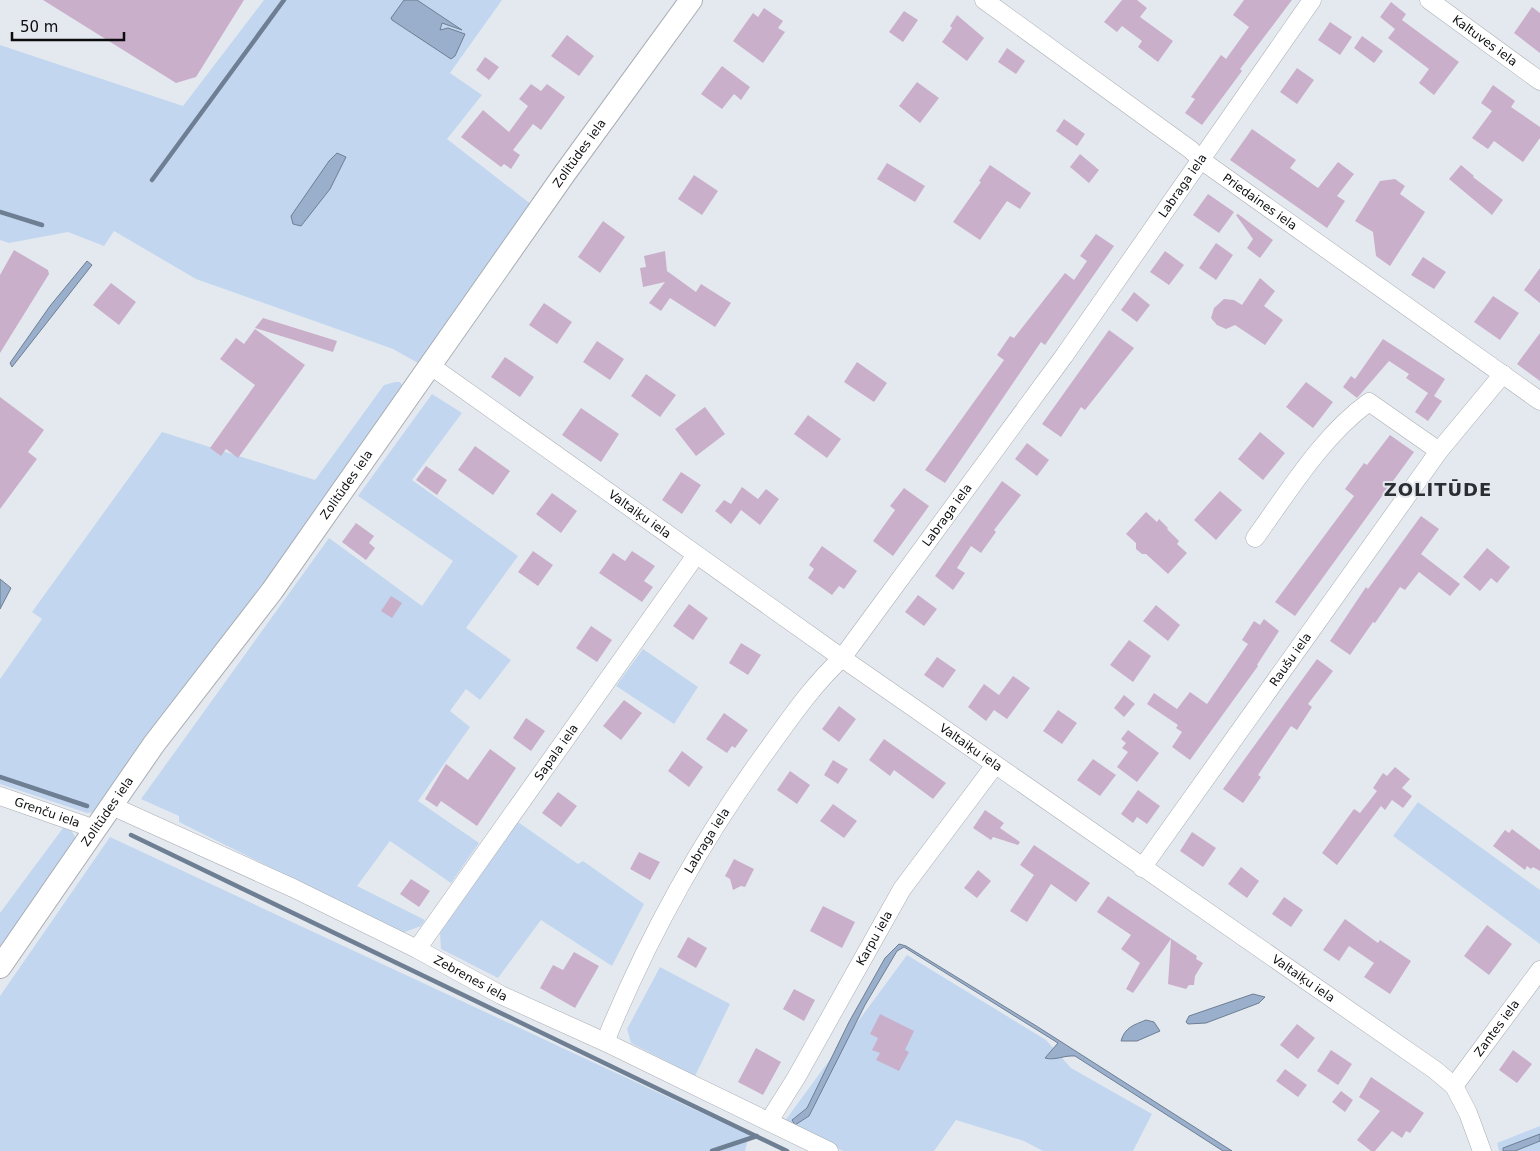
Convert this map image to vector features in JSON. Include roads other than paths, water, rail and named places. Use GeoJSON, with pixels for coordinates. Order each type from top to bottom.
{"type":"FeatureCollection","features":[{"type":"Feature","properties":{"kind":"street","name":"Zolitūdes iela"},"geometry":{"type":"LineString","coordinates":[[0,967],[154,744],[272,591],[565,172],[691,0]]}},
{"type":"Feature","properties":{"kind":"street","name":"Priedaines iela"},"geometry":{"type":"LineString","coordinates":[[984,0],[1191,150],[1201,160],[1540,401]]}},
{"type":"Feature","properties":{"kind":"street","name":"Labraga iela"},"geometry":{"type":"LineString","coordinates":[[606,1042],[644,955],[709,837],[783,727],[824,675],[842,658],[1064,356],[1312,0]]}},
{"type":"Feature","properties":{"kind":"street","name":"Kaltuves iela"},"geometry":{"type":"LineString","coordinates":[[1429,0],[1540,81]]}},
{"type":"Feature","properties":{"kind":"street","name":"Valtaiķu iela"},"geometry":{"type":"LineString","coordinates":[[431,366],[842,658],[1454,1086],[1468,1113],[1482,1151]]}},
{"type":"Feature","properties":{"kind":"street","name":"Raušu iela"},"geometry":{"type":"LineString","coordinates":[[1142,868],[1439,451],[1503,374]]}},
{"type":"Feature","properties":{"kind":"street"},"geometry":{"type":"LineString","coordinates":[[1255,538],[1304,470],[1351,415],[1369,402],[1439,451]]}},
{"type":"Feature","properties":{"kind":"street","name":"Sapala iela"},"geometry":{"type":"LineString","coordinates":[[417,949],[696,555]]}},
{"type":"Feature","properties":{"kind":"street","name":"Karpu iela"},"geometry":{"type":"LineString","coordinates":[[769,1121],[796,1078],[902,889],[995,765]]}},
{"type":"Feature","properties":{"kind":"street","name":"Grenču iela"},"geometry":{"type":"LineString","coordinates":[[0,796],[94,829]]}},
{"type":"Feature","properties":{"kind":"street","name":"Zebrenes iela"},"geometry":{"type":"LineString","coordinates":[[112,806],[197,842],[417,949],[501,995],[606,1042],[829,1151]]}},
{"type":"Feature","properties":{"kind":"street","name":"Zantes iela"},"geometry":{"type":"LineString","coordinates":[[1454,1086],[1540,970]]}},
{"type":"Feature","properties":{"kind":"waterway"},"geometry":{"type":"LineString","coordinates":[[152,180],[284,0]]}},
{"type":"Feature","properties":{"kind":"waterway"},"geometry":{"type":"LineString","coordinates":[[0,212],[42,225]]}},
{"type":"Feature","properties":{"kind":"waterway"},"geometry":{"type":"LineString","coordinates":[[0,777],[87,806]]}},
{"type":"Feature","properties":{"kind":"waterway"},"geometry":{"type":"LineString","coordinates":[[131,835],[787,1151]]}},
{"type":"Feature","properties":{"kind":"waterway"},"geometry":{"type":"LineString","coordinates":[[712,1151],[757,1136]]}},
{"type":"Feature","properties":{"kind":"district","name":"ZOLITŪDE"},"geometry":{"type":"Point","coordinates":[1438,490]}}]}
